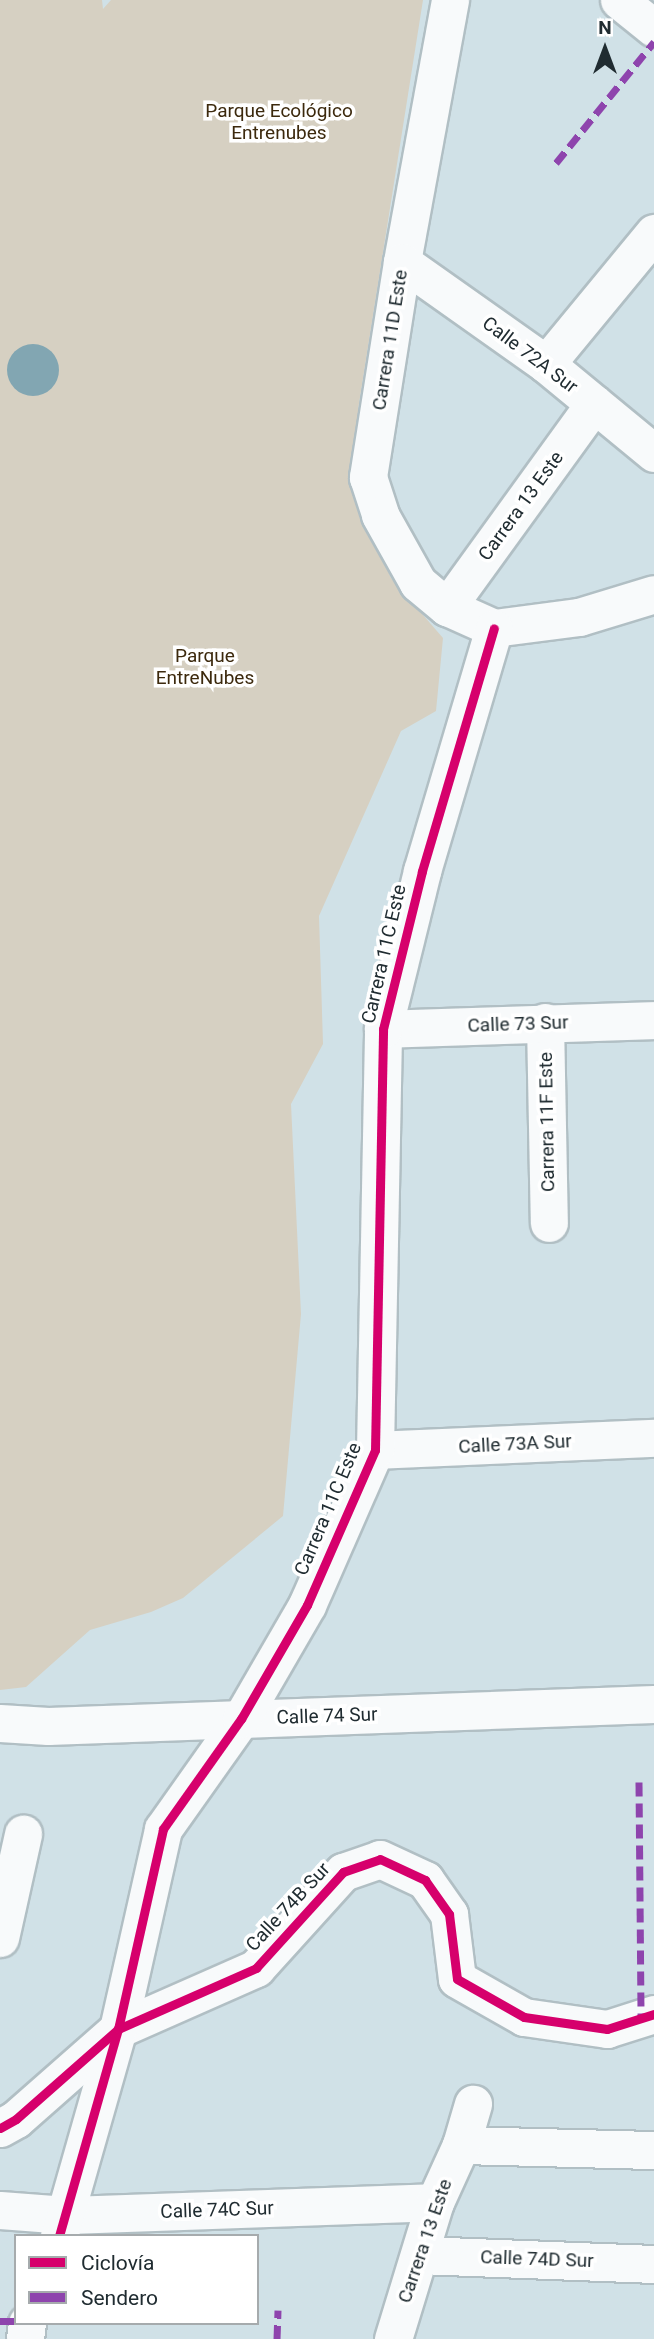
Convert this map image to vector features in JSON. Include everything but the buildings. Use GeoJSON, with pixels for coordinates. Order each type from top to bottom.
{"type":"FeatureCollection","features":[{"type":"Feature","properties":{"kind":"street","name":"Carrera 11D Este"},"geometry":{"type":"LineString","coordinates":[[450,0],[402,262],[368,477],[380,515],[418,583],[447,607],[494,628]]}},
{"type":"Feature","properties":{"kind":"street"},"geometry":{"type":"LineString","coordinates":[[619,0],[654,28]]}},
{"type":"Feature","properties":{"kind":"street"},"geometry":{"type":"LineString","coordinates":[[546,364],[654,233]]}},
{"type":"Feature","properties":{"kind":"street","name":"Calle 72A Sur"},"geometry":{"type":"LineString","coordinates":[[402,262],[546,364],[654,453]]}},
{"type":"Feature","properties":{"kind":"street","name":"Carrera 13 Este"},"geometry":{"type":"LineString","coordinates":[[447,607],[594,404]]}},
{"type":"Feature","properties":{"kind":"street"},"geometry":{"type":"LineString","coordinates":[[494,628],[579,617],[654,594]]}},
{"type":"Feature","properties":{"kind":"street","name":"Carrera 11C Este"},"geometry":{"type":"LineString","coordinates":[[62,2225],[118,2029],[163,1829],[241,1719],[307,1605],[375,1450],[383,1029],[422,871],[494,628]]}},
{"type":"Feature","properties":{"kind":"street","name":"Calle 73 Sur"},"geometry":{"type":"LineString","coordinates":[[383,1029],[545,1022],[654,1029]]}},
{"type":"Feature","properties":{"kind":"street","name":"Carrera 11F Este"},"geometry":{"type":"LineString","coordinates":[[545,1022],[549,1223]]}},
{"type":"Feature","properties":{"kind":"street","name":"Calle 73A Sur"},"geometry":{"type":"LineString","coordinates":[[375,1450],[654,1438]]}},
{"type":"Feature","properties":{"kind":"street","name":"Calle 74 Sur"},"geometry":{"type":"LineString","coordinates":[[0,1723],[48,1726],[654,1704]]}},
{"type":"Feature","properties":{"kind":"street"},"geometry":{"type":"LineString","coordinates":[[0,1938],[23,1834]]}},
{"type":"Feature","properties":{"kind":"street","name":"Calle 74B Sur"},"geometry":{"type":"LineString","coordinates":[[118,2029],[256,1968],[343,1872],[380,1859],[425,1880],[449,1914],[457,1979],[524,2017],[607,2029],[654,2014]]}},
{"type":"Feature","properties":{"kind":"street"},"geometry":{"type":"LineString","coordinates":[[0,2128],[16,2119],[118,2029]]}},
{"type":"Feature","properties":{"kind":"street","name":"Carrera 13 Este"},"geometry":{"type":"LineString","coordinates":[[393,2339],[435,2202],[461,2145],[473,2104]]}},
{"type":"Feature","properties":{"kind":"street"},"geometry":{"type":"LineString","coordinates":[[461,2145],[654,2150]]}},
{"type":"Feature","properties":{"kind":"street","name":"Calle 74C Sur"},"geometry":{"type":"LineString","coordinates":[[0,2210],[62,2225],[435,2202]]}},
{"type":"Feature","properties":{"kind":"street","name":"Calle 74D Sur"},"geometry":{"type":"LineString","coordinates":[[420,2255],[654,2264]]}},
{"type":"Feature","properties":{"kind":"green space","name":"Parque EntreNubes"},"geometry":{"type":"Polygon","coordinates":[[[0,0],[102,0],[103,9],[111,0],[423,0],[358,410],[357,498],[391,578],[443,638],[436,711],[401,731],[319,916],[323,1044],[291,1104],[301,1314],[283,1516],[183,1598],[151,1612],[90,1630],[26,1687],[0,1690],[0,0]]]}},
{"type":"Feature","properties":{"kind":"water"},"geometry":{"type":"Polygon","coordinates":[[[33,344],[52,351],[59,370],[52,389],[33,396],[14,389],[7,370],[14,351],[33,344]]]}},
{"type":"Feature","properties":{"kind":"marked path"},"geometry":{"type":"LineString","coordinates":[[556,163],[654,42]]}},
{"type":"Feature","properties":{"kind":"marked path"},"geometry":{"type":"LineString","coordinates":[[639,1782],[641,2019]]}},
{"type":"Feature","properties":{"kind":"marked path"},"geometry":{"type":"LineString","coordinates":[[277,2339],[278,2310]]}},
{"type":"Feature","properties":{"kind":"marked path"},"geometry":{"type":"LineString","coordinates":[[0,2321],[14,2321]]}},
{"type":"Feature","properties":{"kind":"cycle path"},"geometry":{"type":"LineString","coordinates":[[60,2234],[118,2029],[163,1829],[241,1719],[307,1605],[375,1450],[383,1029],[422,871],[494,628]]}},
{"type":"Feature","properties":{"kind":"cycle path"},"geometry":{"type":"LineString","coordinates":[[0,2128],[16,2119],[118,2029],[256,1968],[343,1872],[380,1859],[425,1880],[449,1914],[457,1979],[524,2017],[607,2029],[654,2014]]}},
{"type":"Feature","properties":{"kind":"park label","name":"Parque Ecológico Entrenubes"},"geometry":{"type":"Point","coordinates":[279,122]}}]}
